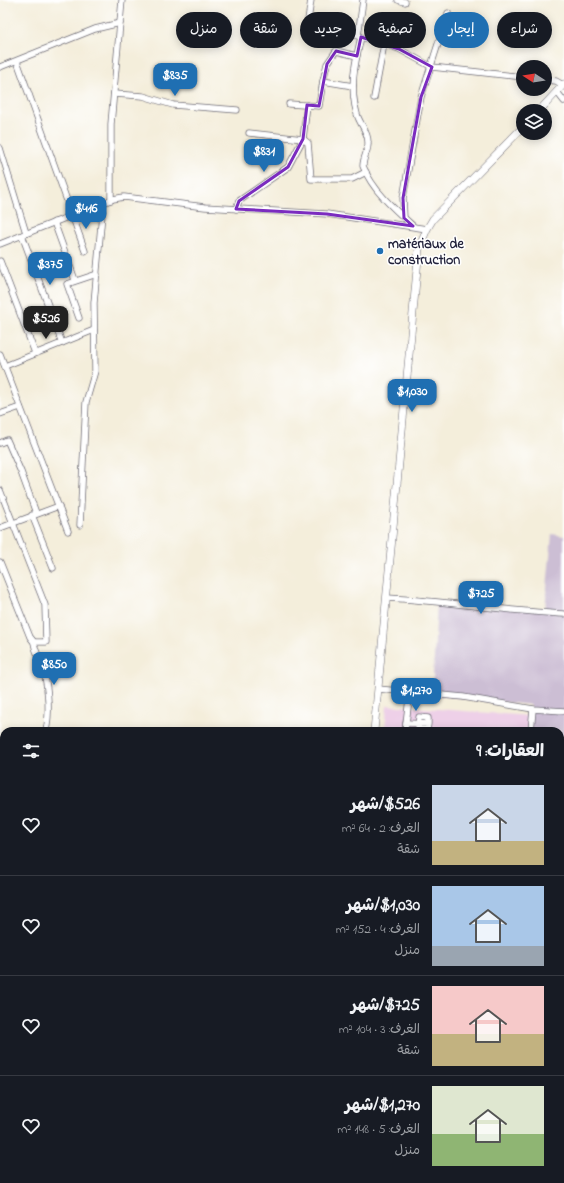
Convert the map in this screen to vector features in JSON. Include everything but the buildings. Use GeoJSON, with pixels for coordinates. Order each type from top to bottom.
{"type":"FeatureCollection","features":[{"type":"Feature","properties":{"kind":"main road"},"geometry":{"type":"LineString","coordinates":[[545,104],[563,85]]}},
{"type":"Feature","properties":{"kind":"main road"},"geometry":{"type":"LineString","coordinates":[[374,727],[419,248],[427,229],[440,212],[516,134]]}},
{"type":"Feature","properties":{"kind":"street"},"geometry":{"type":"LineString","coordinates":[[111,200],[111,124],[122,0]]}},
{"type":"Feature","properties":{"kind":"street"},"geometry":{"type":"LineString","coordinates":[[311,0],[308,20],[364,38]]}},
{"type":"Feature","properties":{"kind":"street"},"geometry":{"type":"LineString","coordinates":[[363,0],[360,37],[353,86],[357,115],[367,135],[368,142],[363,161],[366,172],[393,208],[413,226]]}},
{"type":"Feature","properties":{"kind":"street"},"geometry":{"type":"LineString","coordinates":[[0,67],[95,30],[120,23]]}},
{"type":"Feature","properties":{"kind":"street"},"geometry":{"type":"LineString","coordinates":[[374,98],[383,48]]}},
{"type":"Feature","properties":{"kind":"street"},"geometry":{"type":"LineString","coordinates":[[396,48],[432,67],[516,76]]}},
{"type":"Feature","properties":{"kind":"street"},"geometry":{"type":"LineString","coordinates":[[404,218],[403,198],[421,97],[438,48]]}},
{"type":"Feature","properties":{"kind":"street"},"geometry":{"type":"LineString","coordinates":[[289,104],[319,106],[326,64],[336,51],[357,56]]}},
{"type":"Feature","properties":{"kind":"street"},"geometry":{"type":"LineString","coordinates":[[17,61],[85,251]]}},
{"type":"Feature","properties":{"kind":"street"},"geometry":{"type":"LineString","coordinates":[[323,81],[353,86]]}},
{"type":"Feature","properties":{"kind":"street"},"geometry":{"type":"LineString","coordinates":[[552,81],[563,85]]}},
{"type":"Feature","properties":{"kind":"street"},"geometry":{"type":"LineString","coordinates":[[557,92],[564,102]]}},
{"type":"Feature","properties":{"kind":"street"},"geometry":{"type":"LineString","coordinates":[[114,94],[143,96],[173,105],[237,110]]}},
{"type":"Feature","properties":{"kind":"street"},"geometry":{"type":"LineString","coordinates":[[236,209],[239,201],[288,167],[303,139],[307,106]]}},
{"type":"Feature","properties":{"kind":"street"},"geometry":{"type":"LineString","coordinates":[[249,133],[303,139],[308,143],[311,179],[352,179],[366,172]]}},
{"type":"Feature","properties":{"kind":"street"},"geometry":{"type":"LineString","coordinates":[[0,148],[24,234],[62,343]]}},
{"type":"Feature","properties":{"kind":"street"},"geometry":{"type":"LineString","coordinates":[[0,244],[103,203],[124,197],[236,209],[327,214],[427,229]]}},
{"type":"Feature","properties":{"kind":"street"},"geometry":{"type":"LineString","coordinates":[[80,525],[86,402],[96,371],[94,330],[103,203]]}},
{"type":"Feature","properties":{"kind":"street"},"geometry":{"type":"LineString","coordinates":[[54,222],[74,280]]}},
{"type":"Feature","properties":{"kind":"street"},"geometry":{"type":"LineString","coordinates":[[0,261],[35,354]]}},
{"type":"Feature","properties":{"kind":"street"},"geometry":{"type":"LineString","coordinates":[[79,318],[67,284],[74,280],[97,274]]}},
{"type":"Feature","properties":{"kind":"street"},"geometry":{"type":"LineString","coordinates":[[5,366],[94,330]]}},
{"type":"Feature","properties":{"kind":"street"},"geometry":{"type":"LineString","coordinates":[[0,354],[68,531]]}},
{"type":"Feature","properties":{"kind":"street"},"geometry":{"type":"LineString","coordinates":[[0,414],[20,407]]}},
{"type":"Feature","properties":{"kind":"street"},"geometry":{"type":"LineString","coordinates":[[0,443],[7,440],[22,472],[34,514],[53,568]]}},
{"type":"Feature","properties":{"kind":"street"},"geometry":{"type":"LineString","coordinates":[[0,490],[45,604],[46,642],[34,642]]}},
{"type":"Feature","properties":{"kind":"street"},"geometry":{"type":"LineString","coordinates":[[0,528],[34,514],[59,506]]}},
{"type":"Feature","properties":{"kind":"street"},"geometry":{"type":"LineString","coordinates":[[0,562],[30,637],[34,642],[34,651],[44,671],[48,708],[46,727]]}},
{"type":"Feature","properties":{"kind":"street"},"geometry":{"type":"LineString","coordinates":[[387,598],[458,603],[524,612],[564,614]]}},
{"type":"Feature","properties":{"kind":"street"},"geometry":{"type":"LineString","coordinates":[[378,689],[463,697],[533,709],[564,711]]}},
{"type":"Feature","properties":{"kind":"street"},"geometry":{"type":"LineString","coordinates":[[406,727],[410,691]]}},
{"type":"Feature","properties":{"kind":"street"},"geometry":{"type":"LineString","coordinates":[[531,727],[533,709]]}},
{"type":"Feature","properties":{"kind":"street"},"geometry":{"type":"LineString","coordinates":[[406,722],[418,724],[418,727]]}},
{"type":"Feature","properties":{"kind":"highlighted area"},"geometry":{"type":"Polygon","coordinates":[[[361,37],[399,49],[432,67],[421,97],[403,198],[404,218],[413,226],[327,214],[236,209],[239,201],[288,167],[303,139],[307,105],[319,106],[327,64],[336,51],[357,56],[361,37]]]}},
{"type":"Feature","properties":{"kind":"shaded area"},"geometry":{"type":"Polygon","coordinates":[[[552,534],[564,536],[564,727],[528,727],[531,705],[432,695],[437,603],[545,609],[552,534]]]}},
{"type":"Feature","properties":{"kind":"shaded area"},"geometry":{"type":"Polygon","coordinates":[[[387,705],[529,716],[528,727],[385,727],[387,705]]]}},
{"type":"Feature","properties":{"kind":"place","name":"matériaux de construction"},"geometry":{"type":"Point","coordinates":[380,251]}}]}
